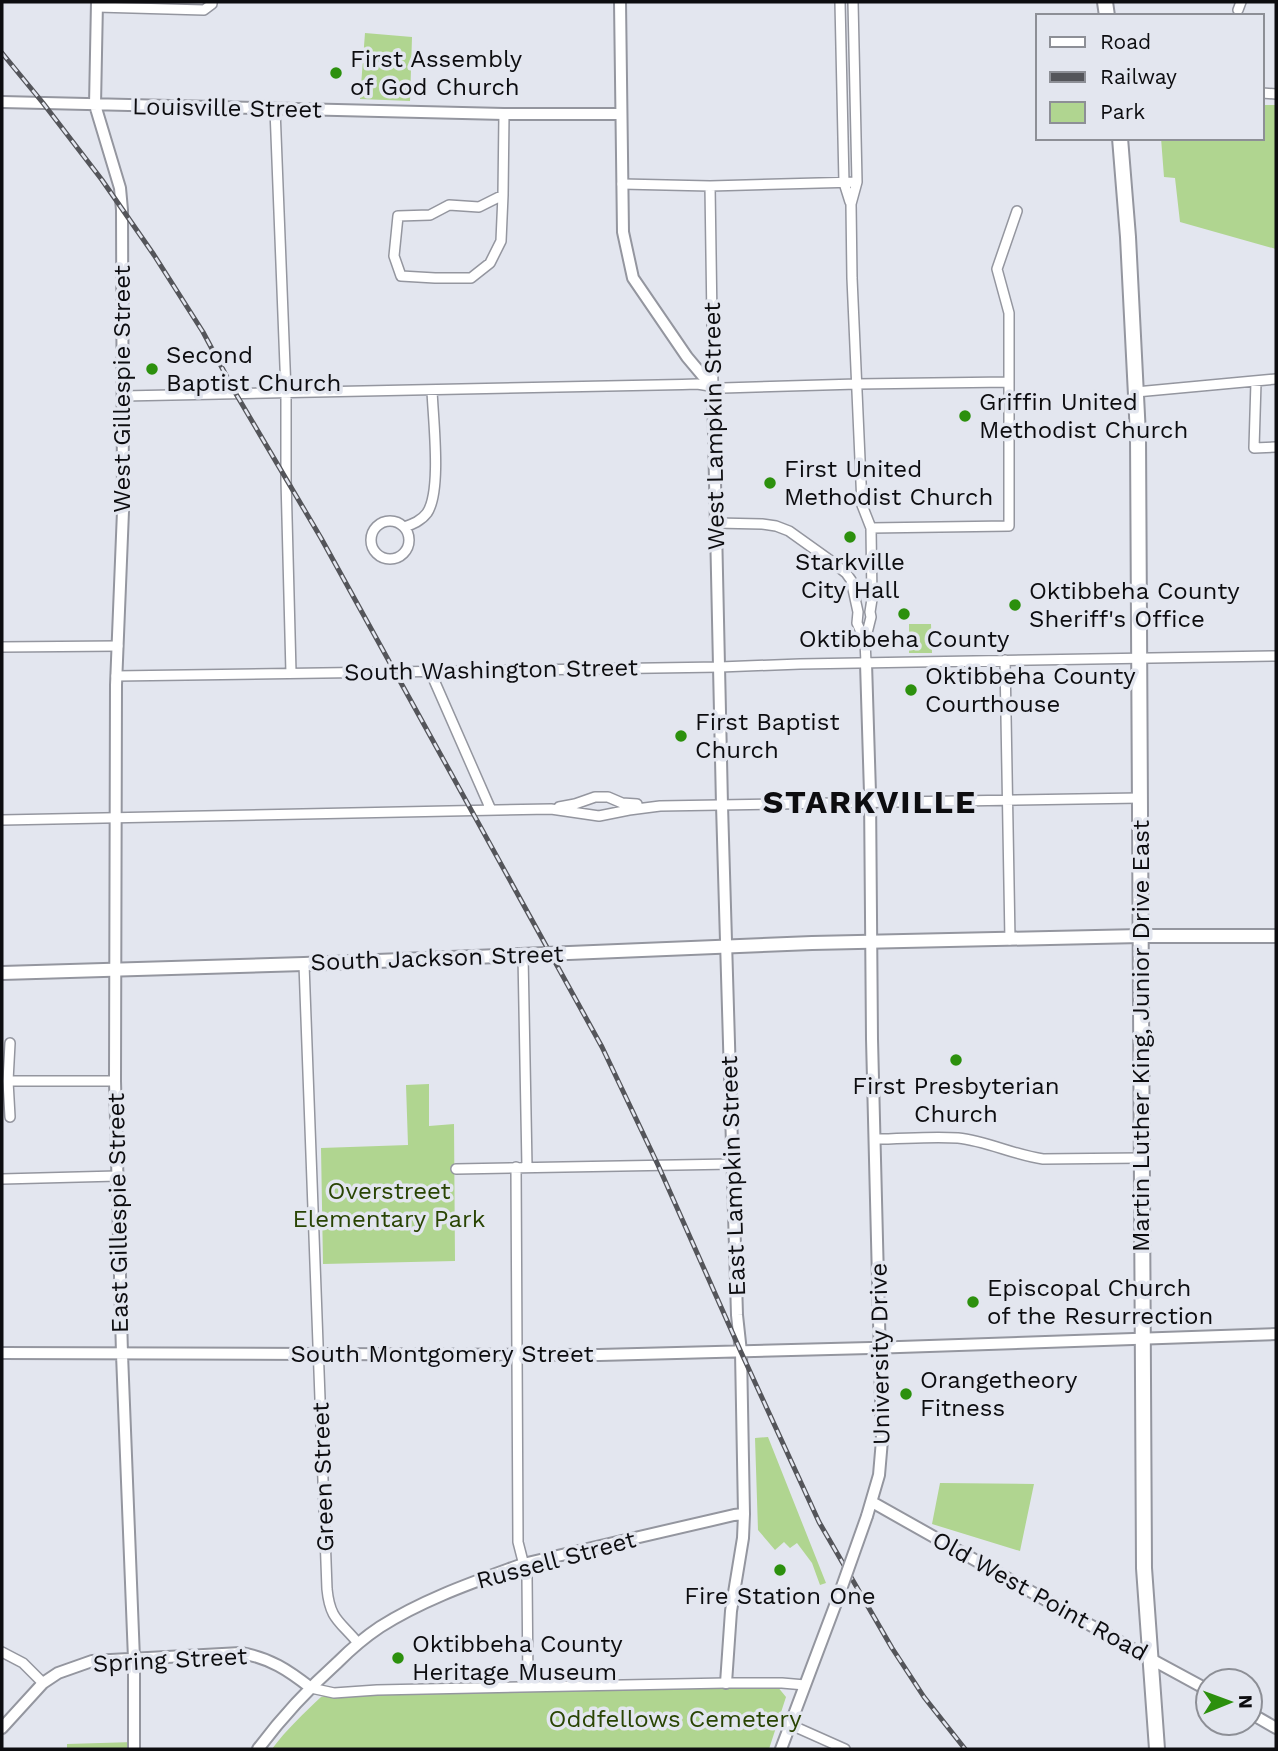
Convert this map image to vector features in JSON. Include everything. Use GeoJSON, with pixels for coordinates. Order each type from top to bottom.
{"type":"FeatureCollection","features":[{"type":"Feature","properties":{"kind":"main road","name":"Martin Luther King, Junior Drive East"},"geometry":{"type":"LineString","coordinates":[[1120,140],[1136,393],[1144,1568],[1157,1749]]}},
{"type":"Feature","properties":{"kind":"main road","name":"South Jackson Street"},"geometry":{"type":"LineString","coordinates":[[2,973],[304,964],[726,946],[1141,936],[1276,936]]}},
{"type":"Feature","properties":{"kind":"street"},"geometry":{"type":"LineString","coordinates":[[97,5],[204,10],[212,2]]}},
{"type":"Feature","properties":{"kind":"street"},"geometry":{"type":"LineString","coordinates":[[620,2],[623,232],[633,278],[687,357],[713,388]]}},
{"type":"Feature","properties":{"kind":"street"},"geometry":{"type":"LineString","coordinates":[[840,2],[844,183],[851,204]]}},
{"type":"Feature","properties":{"kind":"street"},"geometry":{"type":"LineString","coordinates":[[853,2],[857,183],[851,204],[852,278],[862,505],[871,528],[871,617],[864,641]]}},
{"type":"Feature","properties":{"kind":"street","name":"West Gillespie Street"},"geometry":{"type":"LineString","coordinates":[[97,5],[95,105],[120,188],[122,210],[123,511],[116,676]]}},
{"type":"Feature","properties":{"kind":"street","name":"Louisville Street"},"geometry":{"type":"LineString","coordinates":[[2,102],[504,114],[621,114]]}},
{"type":"Feature","properties":{"kind":"street"},"geometry":{"type":"LineString","coordinates":[[275,109],[286,392],[291,673]]}},
{"type":"Feature","properties":{"kind":"street"},"geometry":{"type":"LineString","coordinates":[[503,195],[479,207],[449,205],[430,215],[398,216],[394,256],[401,276],[471,278],[490,263],[501,241],[503,195],[504,114]]}},
{"type":"Feature","properties":{"kind":"street"},"geometry":{"type":"LineString","coordinates":[[622,184],[710,186],[857,183]]}},
{"type":"Feature","properties":{"kind":"street","name":"West Lampkin Street"},"geometry":{"type":"LineString","coordinates":[[710,186],[720,667]]}},
{"type":"Feature","properties":{"kind":"street"},"geometry":{"type":"LineString","coordinates":[[871,528],[1009,526],[1009,313],[997,269],[1017,211]]}},
{"type":"Feature","properties":{"kind":"street"},"geometry":{"type":"LineString","coordinates":[[1136,393],[1276,379]]}},
{"type":"Feature","properties":{"kind":"street"},"geometry":{"type":"LineString","coordinates":[[123,396],[697,384],[713,388],[1009,382]]}},
{"type":"Feature","properties":{"kind":"street"},"geometry":{"type":"LineString","coordinates":[[1255,382],[1254,448],[1276,447]]}},
{"type":"Feature","properties":{"kind":"street"},"geometry":{"type":"LineString","coordinates":[[404,527],[408,533],[408,545],[401,556],[389,559],[377,555],[370,538],[376,526],[387,521],[394,521],[404,527],[414,524],[426,514],[435,495],[432,390]]}},
{"type":"Feature","properties":{"kind":"street"},"geometry":{"type":"LineString","coordinates":[[716,523],[776,526],[789,531],[846,573],[851,580],[866,663]]}},
{"type":"Feature","properties":{"kind":"street"},"geometry":{"type":"LineString","coordinates":[[858,612],[870,612]]}},
{"type":"Feature","properties":{"kind":"street"},"geometry":{"type":"LineString","coordinates":[[2,647],[118,646]]}},
{"type":"Feature","properties":{"kind":"street","name":"South Washington Street"},"geometry":{"type":"LineString","coordinates":[[116,676],[1276,656]]}},
{"type":"Feature","properties":{"kind":"street"},"geometry":{"type":"LineString","coordinates":[[1005,660],[1010,940]]}},
{"type":"Feature","properties":{"kind":"street","name":"University Drive"},"geometry":{"type":"LineString","coordinates":[[781,1749],[872,1502],[882,1454],[866,663]]}},
{"type":"Feature","properties":{"kind":"street","name":"East Lampkin Street"},"geometry":{"type":"LineString","coordinates":[[720,667],[719,805],[737,1315],[741,1352],[744,1514],[742,1546],[731,1611],[726,1683]]}},
{"type":"Feature","properties":{"kind":"street"},"geometry":{"type":"LineString","coordinates":[[430,671],[491,810]]}},
{"type":"Feature","properties":{"kind":"street","name":"East Gillespie Street"},"geometry":{"type":"LineString","coordinates":[[116,676],[115,1081],[134,1659],[134,1749]]}},
{"type":"Feature","properties":{"kind":"street"},"geometry":{"type":"LineString","coordinates":[[579,807],[595,797],[660,806],[1140,798]]}},
{"type":"Feature","properties":{"kind":"street"},"geometry":{"type":"LineString","coordinates":[[616,800],[619,807],[616,813]]}},
{"type":"Feature","properties":{"kind":"street"},"geometry":{"type":"LineString","coordinates":[[2,820],[579,807],[599,816],[660,806]]}},
{"type":"Feature","properties":{"kind":"street"},"geometry":{"type":"LineString","coordinates":[[523,955],[527,1167]]}},
{"type":"Feature","properties":{"kind":"street","name":"Green Street"},"geometry":{"type":"LineString","coordinates":[[304,964],[326,1568],[331,1612],[358,1643]]}},
{"type":"Feature","properties":{"kind":"street"},"geometry":{"type":"LineString","coordinates":[[10,1043],[10,1117]]}},
{"type":"Feature","properties":{"kind":"street"},"geometry":{"type":"LineString","coordinates":[[8,1082],[115,1081]]}},
{"type":"Feature","properties":{"kind":"street"},"geometry":{"type":"LineString","coordinates":[[875,1139],[959,1138],[1043,1159],[1141,1158]]}},
{"type":"Feature","properties":{"kind":"street"},"geometry":{"type":"LineString","coordinates":[[456,1169],[733,1164]]}},
{"type":"Feature","properties":{"kind":"street"},"geometry":{"type":"LineString","coordinates":[[516,1167],[518,1542],[527,1577],[527,1686]]}},
{"type":"Feature","properties":{"kind":"street"},"geometry":{"type":"LineString","coordinates":[[2,1180],[117,1175]]}},
{"type":"Feature","properties":{"kind":"street","name":"South Montgomery Street"},"geometry":{"type":"LineString","coordinates":[[2,1353],[599,1355],[1276,1334]]}},
{"type":"Feature","properties":{"kind":"street","name":"Old West Point Road"},"geometry":{"type":"LineString","coordinates":[[872,1502],[1194,1682]]}},
{"type":"Feature","properties":{"kind":"street","name":"Russell Street"},"geometry":{"type":"LineString","coordinates":[[258,1749],[311,1688],[358,1643],[378,1628],[429,1601],[523,1564],[744,1514]]}},
{"type":"Feature","properties":{"kind":"street"},"geometry":{"type":"LineString","coordinates":[[2,1653],[23,1663],[43,1683]]}},
{"type":"Feature","properties":{"kind":"street","name":"Spring Street"},"geometry":{"type":"LineString","coordinates":[[2,1728],[43,1683],[58,1673],[92,1661],[241,1653],[260,1656],[278,1665],[311,1688]]}},
{"type":"Feature","properties":{"kind":"street"},"geometry":{"type":"LineString","coordinates":[[311,1688],[334,1693],[527,1686],[726,1683],[805,1685]]}},
{"type":"Feature","properties":{"kind":"street"},"geometry":{"type":"LineString","coordinates":[[791,1725],[845,1749]]}},
{"type":"Feature","properties":{"kind":"green space"},"geometry":{"type":"Polygon","coordinates":[[[365,33],[412,37],[410,101],[360,99],[365,33]]]}},
{"type":"Feature","properties":{"kind":"green space"},"geometry":{"type":"Polygon","coordinates":[[[1264,105],[1276,105],[1276,249],[1180,222],[1175,178],[1164,177],[1161,140],[1264,140],[1264,105]]]}},
{"type":"Feature","properties":{"kind":"green space"},"geometry":{"type":"Polygon","coordinates":[[[909,624],[931,624],[932,653],[909,653],[909,624]]]}},
{"type":"Feature","properties":{"kind":"green space","name":"Overstreet Elementary Park"},"geometry":{"type":"Polygon","coordinates":[[[429,1084],[429,1126],[454,1124],[455,1261],[323,1264],[321,1148],[408,1145],[406,1085],[429,1084]]]}},
{"type":"Feature","properties":{"kind":"green space"},"geometry":{"type":"Polygon","coordinates":[[[768,1437],[826,1583],[820,1585],[812,1563],[797,1543],[790,1548],[784,1542],[775,1550],[758,1530],[755,1438],[768,1437]]]}},
{"type":"Feature","properties":{"kind":"green space"},"geometry":{"type":"Polygon","coordinates":[[[940,1483],[1034,1484],[1020,1551],[932,1524],[940,1483]]]}},
{"type":"Feature","properties":{"kind":"green space","name":"Oddfellows Cemetery"},"geometry":{"type":"Polygon","coordinates":[[[777,1686],[786,1697],[769,1749],[272,1749],[302,1715],[325,1696],[777,1686]]]}},
{"type":"Feature","properties":{"kind":"green space"},"geometry":{"type":"Polygon","coordinates":[[[134,1742],[134,1749],[67,1749],[67,1744],[134,1742]]]}},
{"type":"Feature","properties":{"kind":"railway"},"geometry":{"type":"LineString","coordinates":[[2,53],[102,180],[154,255],[203,332],[236,394],[321,538],[602,1047],[819,1522],[892,1648],[924,1697],[965,1749]]}},
{"type":"Feature","properties":{"kind":"place","name":"First Assembly of God Church"},"geometry":{"type":"Point","coordinates":[336,73]}},
{"type":"Feature","properties":{"kind":"place","name":"Second Baptist Church"},"geometry":{"type":"Point","coordinates":[152,369]}},
{"type":"Feature","properties":{"kind":"place","name":"Griffin United Methodist Church"},"geometry":{"type":"Point","coordinates":[965,416]}},
{"type":"Feature","properties":{"kind":"place","name":"First United Methodist Church"},"geometry":{"type":"Point","coordinates":[770,483]}},
{"type":"Feature","properties":{"kind":"place","name":"Starkville City Hall"},"geometry":{"type":"Point","coordinates":[850,537]}},
{"type":"Feature","properties":{"kind":"place","name":"Oktibbeha County Sheriff's Office"},"geometry":{"type":"Point","coordinates":[1015,605]}},
{"type":"Feature","properties":{"kind":"place","name":"Oktibbeha County"},"geometry":{"type":"Point","coordinates":[904,614]}},
{"type":"Feature","properties":{"kind":"place","name":"Oktibbeha County Courthouse"},"geometry":{"type":"Point","coordinates":[911,690]}},
{"type":"Feature","properties":{"kind":"place","name":"First Baptist Church"},"geometry":{"type":"Point","coordinates":[681,736]}},
{"type":"Feature","properties":{"kind":"place","name":"First Presbyterian Church"},"geometry":{"type":"Point","coordinates":[956,1060]}},
{"type":"Feature","properties":{"kind":"place","name":"Episcopal Church of the Resurrection"},"geometry":{"type":"Point","coordinates":[973,1302]}},
{"type":"Feature","properties":{"kind":"place","name":"Orangetheory Fitness"},"geometry":{"type":"Point","coordinates":[906,1394]}},
{"type":"Feature","properties":{"kind":"place","name":"Fire Station One"},"geometry":{"type":"Point","coordinates":[780,1570]}},
{"type":"Feature","properties":{"kind":"place","name":"Oktibbeha County Heritage Museum"},"geometry":{"type":"Point","coordinates":[398,1658]}},
{"type":"Feature","properties":{"kind":"district","name":"STARKVILLE"},"geometry":{"type":"Point","coordinates":[870,802]}}]}
